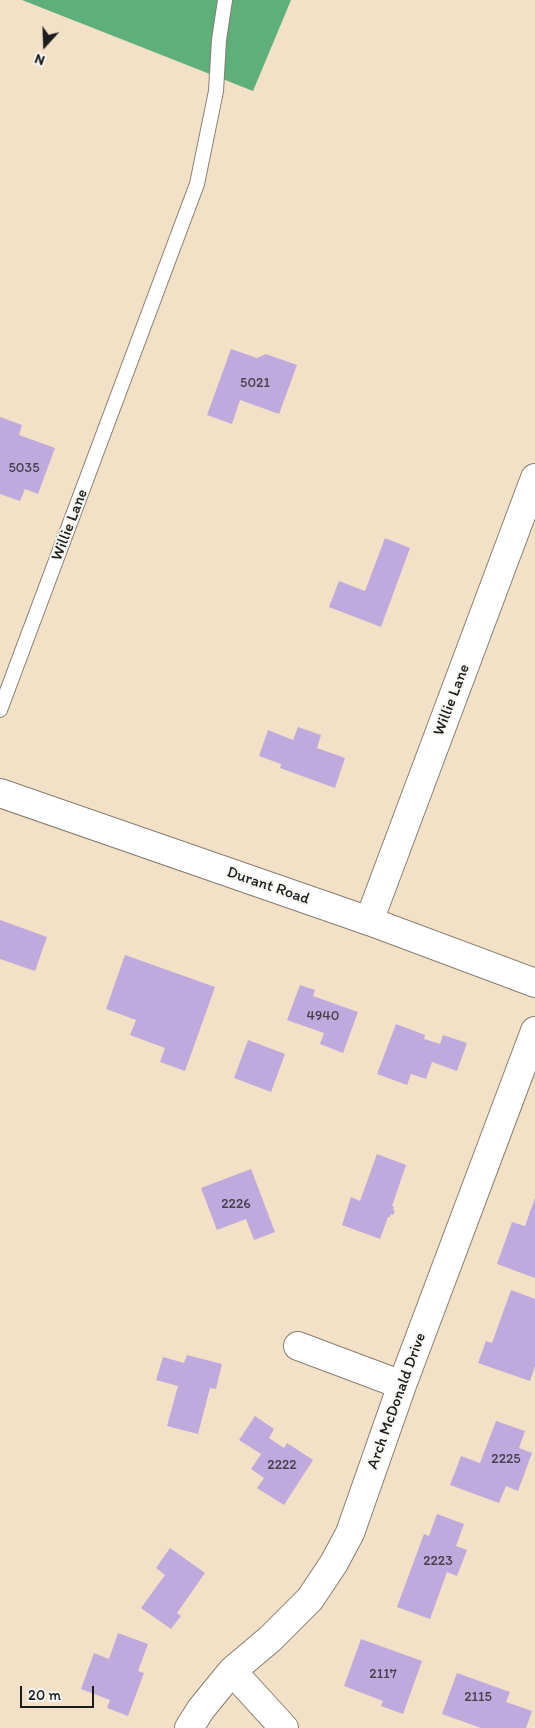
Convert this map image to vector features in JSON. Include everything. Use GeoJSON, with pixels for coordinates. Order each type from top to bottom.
{"type":"FeatureCollection","features":[{"type":"Feature","properties":{"kind":"street","name":"Willie Lane"},"geometry":{"type":"LineString","coordinates":[[368,921],[535,478]]}},
{"type":"Feature","properties":{"kind":"street","name":"Durant Road"},"geometry":{"type":"LineString","coordinates":[[0,793],[368,921],[535,983]]}},
{"type":"Feature","properties":{"kind":"street","name":"Arch McDonald Drive"},"geometry":{"type":"LineString","coordinates":[[189,1728],[200,1709],[232,1671],[270,1639],[310,1599],[334,1563],[350,1533],[402,1386],[535,1031]]}},
{"type":"Feature","properties":{"kind":"street"},"geometry":{"type":"LineString","coordinates":[[298,1346],[402,1386]]}},
{"type":"Feature","properties":{"kind":"street"},"geometry":{"type":"LineString","coordinates":[[232,1671],[284,1728]]}},
{"type":"Feature","properties":{"kind":"lane","name":"Willie Lane"},"geometry":{"type":"LineString","coordinates":[[0,710],[197,184],[216,91],[219,40],[225,0]]}},
{"type":"Feature","properties":{"kind":"green space"},"geometry":{"type":"Polygon","coordinates":[[[22,0],[291,0],[253,91],[22,0]]]}},
{"type":"Feature","properties":{"kind":"building"},"geometry":{"type":"Polygon","coordinates":[[[231,349],[257,358],[266,354],[297,365],[279,414],[240,400],[232,424],[207,415],[231,349]]]}},
{"type":"Feature","properties":{"kind":"building"},"geometry":{"type":"Polygon","coordinates":[[[0,417],[22,425],[19,435],[55,448],[38,494],[25,489],[20,501],[0,494],[0,417]]]}},
{"type":"Feature","properties":{"kind":"building"},"geometry":{"type":"Polygon","coordinates":[[[385,538],[410,548],[381,627],[329,607],[339,581],[365,591],[385,538]]]}},
{"type":"Feature","properties":{"kind":"building"},"geometry":{"type":"Polygon","coordinates":[[[298,727],[321,735],[317,748],[345,758],[335,788],[280,768],[281,764],[259,756],[268,730],[293,740],[298,727]]]}},
{"type":"Feature","properties":{"kind":"building"},"geometry":{"type":"Polygon","coordinates":[[[0,920],[47,937],[35,971],[0,959],[0,920]]]}},
{"type":"Feature","properties":{"kind":"building"},"geometry":{"type":"Polygon","coordinates":[[[125,955],[215,987],[185,1071],[160,1062],[165,1048],[130,1035],[136,1020],[106,1009],[125,955]]]}},
{"type":"Feature","properties":{"kind":"building"},"geometry":{"type":"Polygon","coordinates":[[[300,985],[315,990],[313,996],[358,1012],[343,1053],[320,1044],[324,1033],[287,1020],[300,985]]]}},
{"type":"Feature","properties":{"kind":"building"},"geometry":{"type":"Polygon","coordinates":[[[396,1024],[425,1035],[424,1039],[440,1044],[443,1035],[467,1043],[457,1071],[432,1062],[426,1079],[411,1074],[407,1085],[377,1074],[396,1024]]]}},
{"type":"Feature","properties":{"kind":"building"},"geometry":{"type":"Polygon","coordinates":[[[248,1040],[285,1054],[271,1092],[234,1078],[248,1040]]]}},
{"type":"Feature","properties":{"kind":"building"},"geometry":{"type":"Polygon","coordinates":[[[377,1154],[406,1165],[392,1206],[395,1211],[393,1215],[391,1214],[388,1217],[380,1239],[342,1225],[351,1197],[360,1201],[377,1154]]]}},
{"type":"Feature","properties":{"kind":"building"},"geometry":{"type":"Polygon","coordinates":[[[251,1169],[275,1232],[254,1240],[246,1219],[217,1230],[201,1188],[251,1169]]]}},
{"type":"Feature","properties":{"kind":"building"},"geometry":{"type":"Polygon","coordinates":[[[535,1198],[535,1278],[497,1264],[512,1222],[525,1226],[535,1198]]]}},
{"type":"Feature","properties":{"kind":"building"},"geometry":{"type":"Polygon","coordinates":[[[511,1290],[535,1299],[535,1366],[530,1381],[478,1363],[486,1341],[492,1343],[511,1290]]]}},
{"type":"Feature","properties":{"kind":"building"},"geometry":{"type":"Polygon","coordinates":[[[187,1355],[222,1364],[216,1389],[210,1388],[198,1434],[167,1426],[178,1386],[156,1380],[163,1357],[184,1363],[187,1355]]]}},
{"type":"Feature","properties":{"kind":"building"},"geometry":{"type":"Polygon","coordinates":[[[255,1416],[274,1429],[269,1438],[284,1448],[287,1443],[313,1460],[284,1505],[257,1488],[264,1478],[251,1469],[261,1454],[239,1440],[255,1416]]]}},
{"type":"Feature","properties":{"kind":"building"},"geometry":{"type":"Polygon","coordinates":[[[496,1421],[525,1431],[519,1448],[532,1453],[518,1491],[506,1486],[499,1503],[450,1485],[461,1456],[480,1463],[496,1421]]]}},
{"type":"Feature","properties":{"kind":"building"},"geometry":{"type":"Polygon","coordinates":[[[437,1514],[464,1524],[456,1546],[467,1550],[457,1576],[447,1572],[430,1619],[397,1607],[424,1534],[429,1536],[437,1514]]]}},
{"type":"Feature","properties":{"kind":"building"},"geometry":{"type":"Polygon","coordinates":[[[170,1548],[205,1573],[177,1613],[181,1616],[171,1629],[141,1608],[165,1575],[156,1568],[170,1548]]]}},
{"type":"Feature","properties":{"kind":"building"},"geometry":{"type":"Polygon","coordinates":[[[118,1633],[148,1644],[138,1671],[144,1673],[128,1716],[107,1708],[110,1700],[81,1689],[94,1653],[109,1659],[118,1633]]]}},
{"type":"Feature","properties":{"kind":"building"},"geometry":{"type":"Polygon","coordinates":[[[361,1639],[422,1661],[403,1714],[381,1706],[383,1701],[344,1686],[361,1639]]]}},
{"type":"Feature","properties":{"kind":"building"},"geometry":{"type":"Polygon","coordinates":[[[457,1673],[510,1692],[506,1702],[532,1711],[526,1728],[481,1728],[442,1714],[457,1673]]]}}]}
